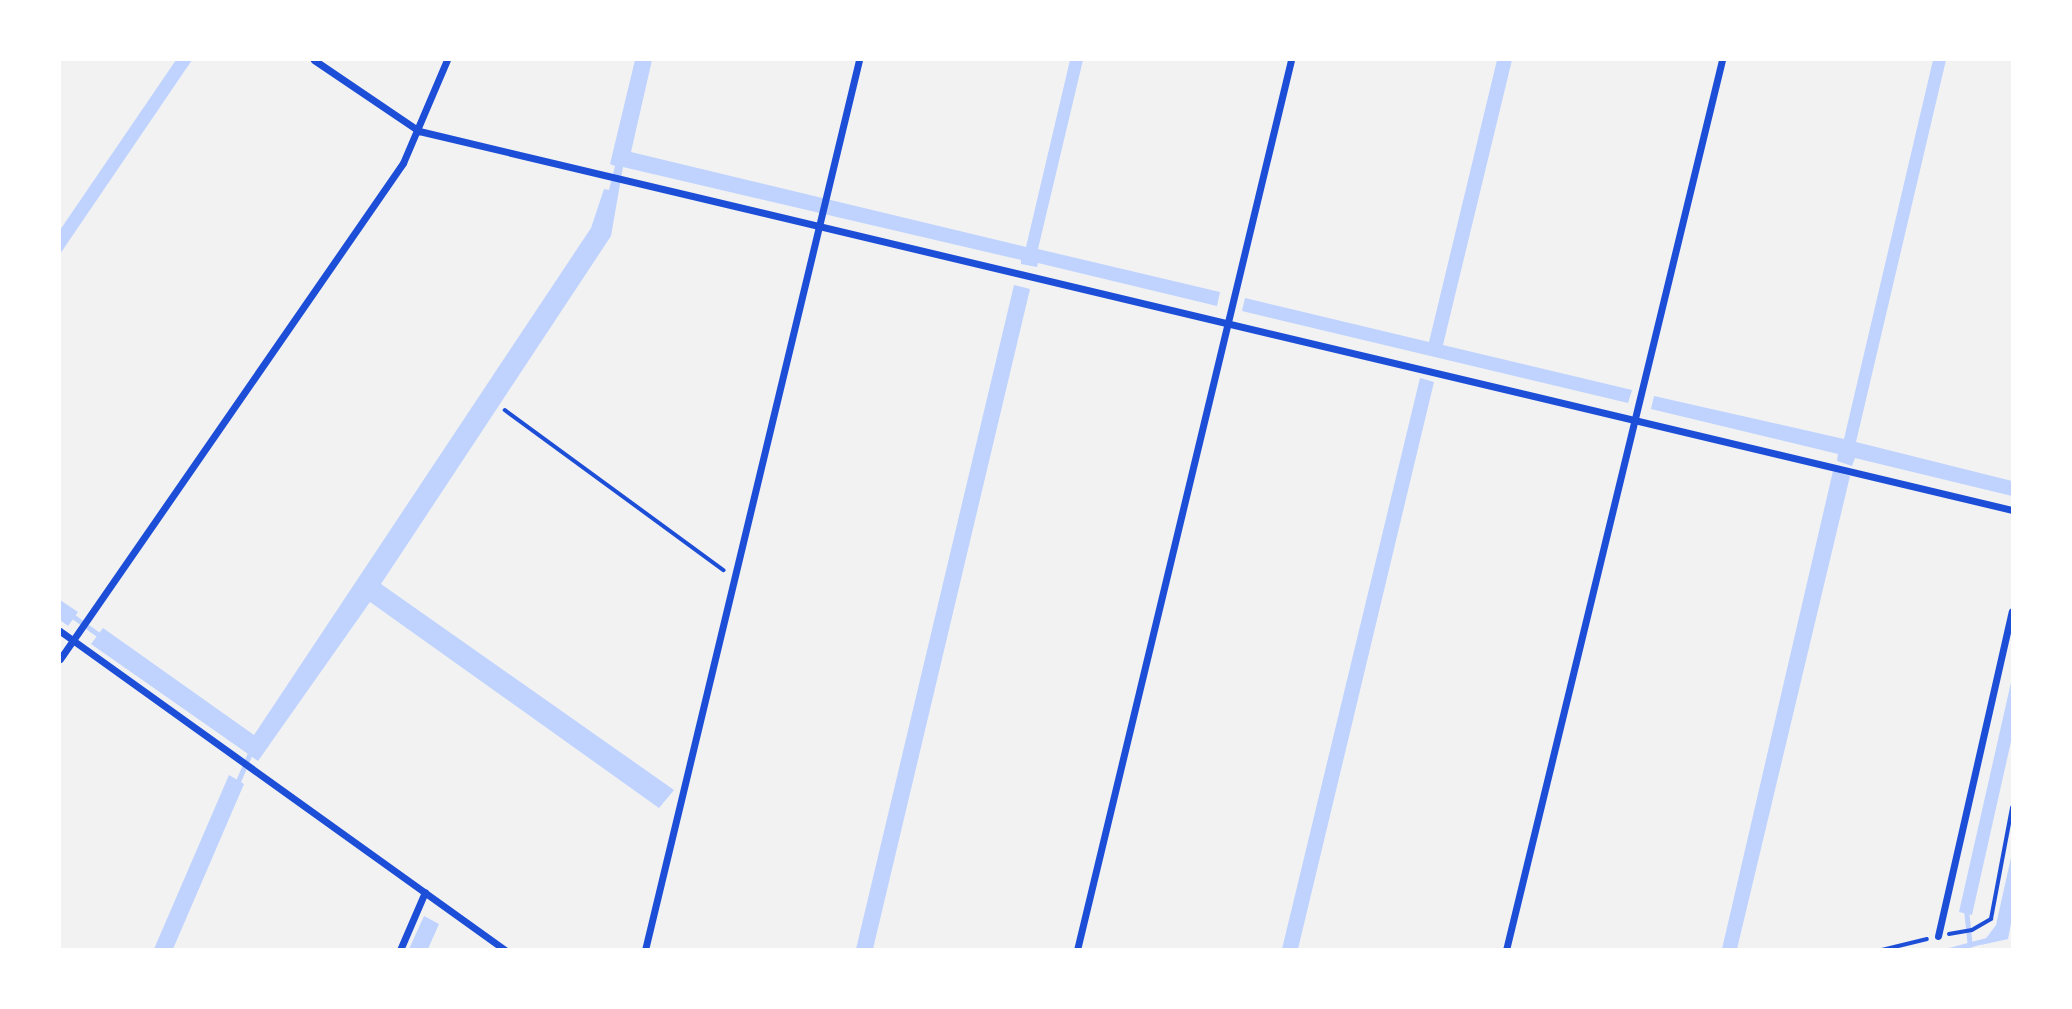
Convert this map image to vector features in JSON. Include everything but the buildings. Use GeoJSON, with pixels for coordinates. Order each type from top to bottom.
{"type":"FeatureCollection","features":[{"type":"Feature","properties":{"kind":"street"},"geometry":{"type":"LineString","coordinates":[[314,60],[419,131],[1227,321],[2012,510]]}},
{"type":"Feature","properties":{"kind":"street"},"geometry":{"type":"LineString","coordinates":[[60,659],[402,163],[419,131],[447,60]]}},
{"type":"Feature","properties":{"kind":"street"},"geometry":{"type":"LineString","coordinates":[[645,950],[859,60]]}},
{"type":"Feature","properties":{"kind":"street"},"geometry":{"type":"LineString","coordinates":[[1077,950],[1291,60]]}},
{"type":"Feature","properties":{"kind":"street"},"geometry":{"type":"LineString","coordinates":[[1506,950],[1722,60]]}},
{"type":"Feature","properties":{"kind":"street"},"geometry":{"type":"LineString","coordinates":[[1938,936],[2012,611]]}},
{"type":"Feature","properties":{"kind":"street"},"geometry":{"type":"LineString","coordinates":[[60,631],[505,950]]}},
{"type":"Feature","properties":{"kind":"street"},"geometry":{"type":"LineString","coordinates":[[400,950],[425,892]]}},
{"type":"Feature","properties":{"kind":"path"},"geometry":{"type":"LineString","coordinates":[[505,410],[735,577]]}},
{"type":"Feature","properties":{"kind":"path"},"geometry":{"type":"LineString","coordinates":[[1882,950],[1972,930],[1991,919],[2012,808]]}},
{"type":"Feature","properties":{"kind":"water"},"geometry":{"type":"Polygon","coordinates":[[[176,60],[192,60],[60,254],[60,230],[176,60]]]}},
{"type":"Feature","properties":{"kind":"water"},"geometry":{"type":"Polygon","coordinates":[[[635,60],[652,60],[631,152],[1026,247],[1070,60],[1083,60],[1038,249],[1220,292],[1217,306],[1038,263],[1037,267],[1021,264],[1021,260],[623,167],[611,236],[381,584],[674,790],[659,808],[370,602],[258,761],[91,644],[103,628],[254,735],[591,228],[604,189],[609,190],[615,166],[610,164],[635,60]]]}},
{"type":"Feature","properties":{"kind":"water"},"geometry":{"type":"Polygon","coordinates":[[[1497,60],[1512,60],[1443,345],[1632,390],[1628,403],[1242,311],[1245,298],[1429,342],[1497,60]]]}},
{"type":"Feature","properties":{"kind":"water"},"geometry":{"type":"Polygon","coordinates":[[[1933,60],[1946,60],[1856,442],[2012,481],[2012,496],[1855,458],[1852,466],[1837,461],[1838,454],[1651,409],[1654,396],[1844,439],[1933,60]]]}},
{"type":"Feature","properties":{"kind":"water"},"geometry":{"type":"Polygon","coordinates":[[[1014,285],[1030,289],[873,949],[856,949],[1014,285]]]}},
{"type":"Feature","properties":{"kind":"water"},"geometry":{"type":"Polygon","coordinates":[[[1420,378],[1434,382],[1298,949],[1282,949],[1420,378]]]}},
{"type":"Feature","properties":{"kind":"water"},"geometry":{"type":"Polygon","coordinates":[[[1833,471],[1850,476],[1737,949],[1722,949],[1833,471]]]}},
{"type":"Feature","properties":{"kind":"water"},"geometry":{"type":"Polygon","coordinates":[[[60,600],[78,612],[68,626],[60,620],[60,600]]]}},
{"type":"Feature","properties":{"kind":"water"},"geometry":{"type":"Polygon","coordinates":[[[2012,678],[2012,737],[1972,915],[1959,912],[2012,678]]]}},
{"type":"Feature","properties":{"kind":"water"},"geometry":{"type":"Polygon","coordinates":[[[229,775],[244,784],[173,949],[154,949],[229,775]]]}},
{"type":"Feature","properties":{"kind":"water"},"geometry":{"type":"Polygon","coordinates":[[[2012,853],[2012,918],[2008,939],[1981,945],[1996,925],[2012,853]]]}},
{"type":"Feature","properties":{"kind":"water"},"geometry":{"type":"Polygon","coordinates":[[[424,916],[439,924],[428,949],[409,949],[424,916]]]}},
{"type":"Feature","properties":{"kind":"waterway"},"geometry":{"type":"LineString","coordinates":[[60,607],[103,638]]}},
{"type":"Feature","properties":{"kind":"waterway"},"geometry":{"type":"LineString","coordinates":[[236,786],[251,750]]}},
{"type":"Feature","properties":{"kind":"waterway"},"geometry":{"type":"LineString","coordinates":[[1966,909],[1970,945]]}},
{"type":"Feature","properties":{"kind":"waterway"},"geometry":{"type":"LineString","coordinates":[[1949,950],[1990,939]]}}]}
